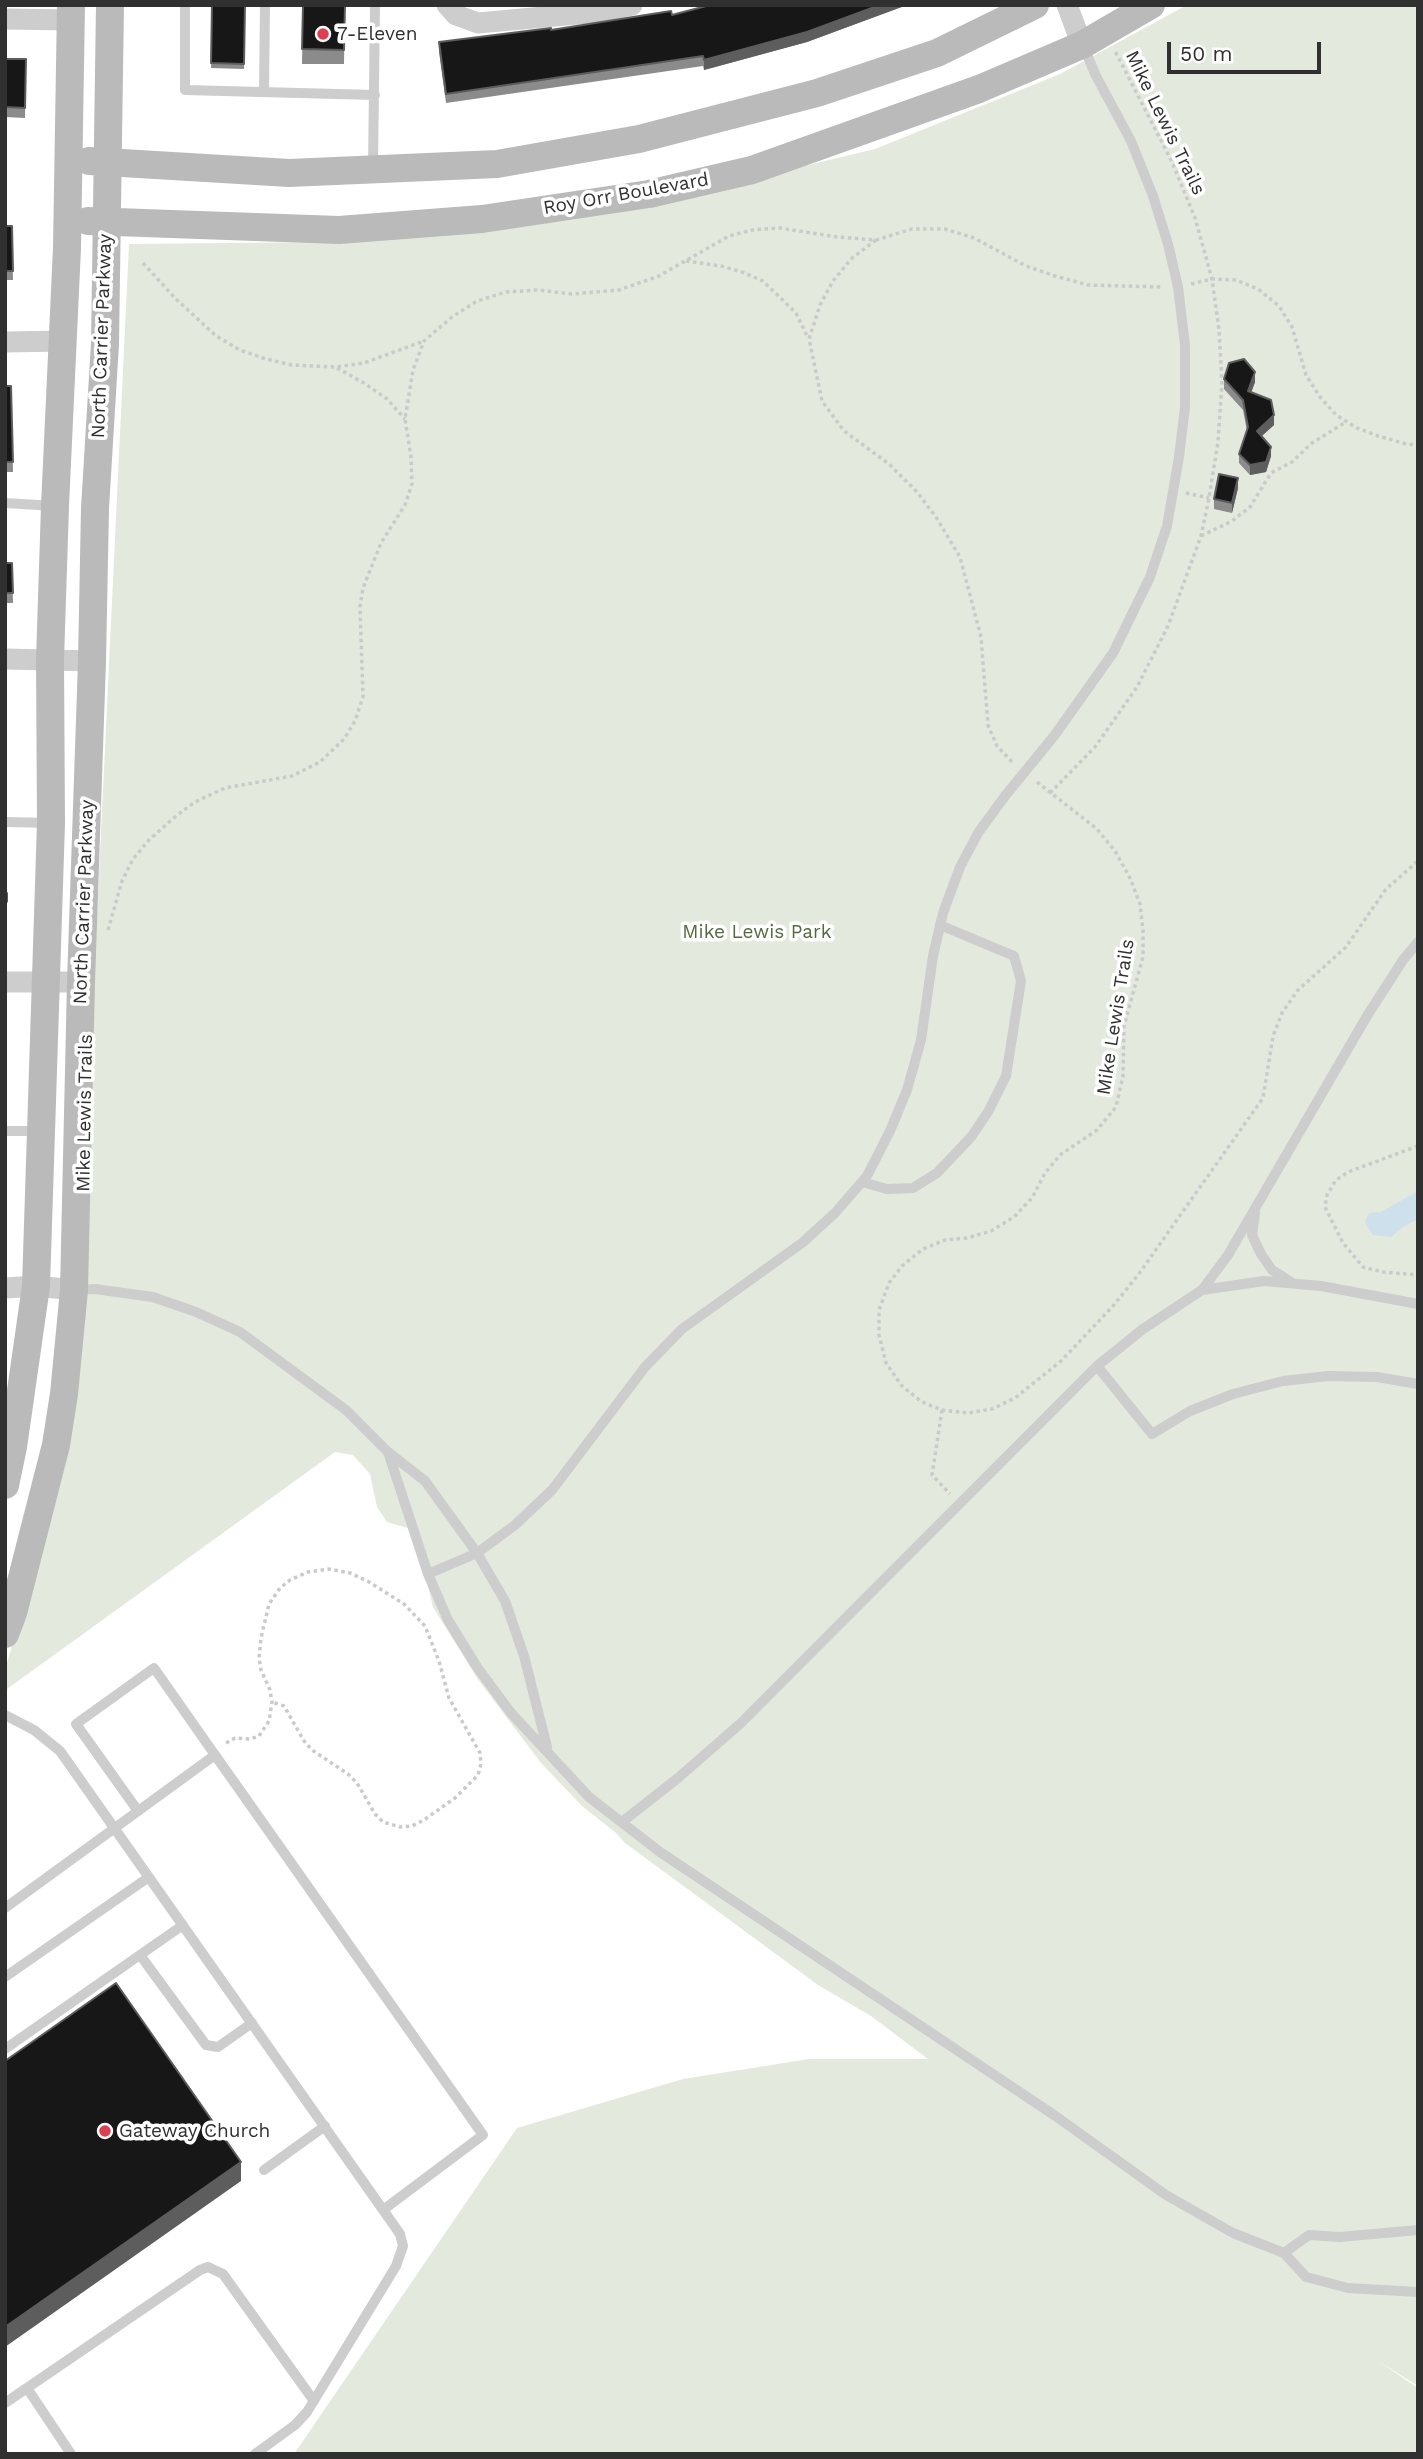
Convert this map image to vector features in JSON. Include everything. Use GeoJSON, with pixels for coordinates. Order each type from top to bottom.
{"type":"FeatureCollection","features":[{"type":"Feature","properties":{"kind":"main road","name":"North Carrier Parkway"},"geometry":{"type":"LineString","coordinates":[[5,1634],[13,1613],[56,1445],[74,1290],[80,982],[95,508],[105,344],[110,5]]}},
{"type":"Feature","properties":{"kind":"main road"},"geometry":{"type":"LineString","coordinates":[[69,159],[289,173],[497,164],[639,139],[817,93],[925,57],[1035,5]]}},
{"type":"Feature","properties":{"kind":"main road","name":"Roy Orr Boulevard"},"geometry":{"type":"LineString","coordinates":[[68,220],[339,230],[482,219],[649,194],[752,170],[979,89],[1082,45],[1151,5]]}},
{"type":"Feature","properties":{"kind":"main road","name":"North Carrier Parkway"},"geometry":{"type":"LineString","coordinates":[[5,1485],[36,1286],[51,823],[50,660],[68,220],[71,12]]}},
{"type":"Feature","properties":{"kind":"street"},"geometry":{"type":"LineString","coordinates":[[451,10],[478,23],[598,12],[632,5]]}},
{"type":"Feature","properties":{"kind":"street"},"geometry":{"type":"LineString","coordinates":[[1067,5],[1082,45]]}},
{"type":"Feature","properties":{"kind":"street"},"geometry":{"type":"LineString","coordinates":[[5,19],[71,12]]}},
{"type":"Feature","properties":{"kind":"street"},"geometry":{"type":"LineString","coordinates":[[5,342],[64,341]]}},
{"type":"Feature","properties":{"kind":"street"},"geometry":{"type":"LineString","coordinates":[[5,659],[92,661]]}},
{"type":"Feature","properties":{"kind":"street"},"geometry":{"type":"LineString","coordinates":[[5,982],[80,982]]}},
{"type":"Feature","properties":{"kind":"street"},"geometry":{"type":"LineString","coordinates":[[5,1288],[36,1286],[74,1290]]}},
{"type":"Feature","properties":{"kind":"lane"},"geometry":{"type":"LineString","coordinates":[[185,5],[185,90],[375,95]]}},
{"type":"Feature","properties":{"kind":"lane"},"geometry":{"type":"LineString","coordinates":[[264,92],[265,5]]}},
{"type":"Feature","properties":{"kind":"lane"},"geometry":{"type":"LineString","coordinates":[[373,168],[375,5]]}},
{"type":"Feature","properties":{"kind":"lane"},"geometry":{"type":"LineString","coordinates":[[428,1574],[477,1553],[514,1525],[552,1490],[645,1367],[682,1329],[802,1242],[835,1213],[862,1182],[890,1131],[907,1090],[921,1040],[940,925],[960,867],[978,833],[1054,736],[1113,653],[1150,577],[1167,526],[1185,407],[1185,345],[1178,287],[1153,196],[1131,141],[1082,45]]}},
{"type":"Feature","properties":{"kind":"lane"},"geometry":{"type":"LineString","coordinates":[[5,503],[55,506]]}},
{"type":"Feature","properties":{"kind":"lane"},"geometry":{"type":"LineString","coordinates":[[5,822],[51,823]]}},
{"type":"Feature","properties":{"kind":"lane"},"geometry":{"type":"LineString","coordinates":[[862,1182],[887,1189],[914,1188],[937,1173],[971,1137],[988,1112],[1006,1076],[1021,981],[1014,956],[940,925]]}},
{"type":"Feature","properties":{"kind":"lane"},"geometry":{"type":"LineString","coordinates":[[622,1822],[741,1723],[1097,1366],[1143,1329],[1202,1290],[1228,1255],[1367,1016],[1403,960],[1418,942]]}},
{"type":"Feature","properties":{"kind":"lane"},"geometry":{"type":"LineString","coordinates":[[5,1131],[41,1130]]}},
{"type":"Feature","properties":{"kind":"lane"},"geometry":{"type":"LineString","coordinates":[[1255,1208],[1252,1235],[1261,1254],[1272,1270],[1294,1284]]}},
{"type":"Feature","properties":{"kind":"lane"},"geometry":{"type":"LineString","coordinates":[[1202,1290],[1264,1281],[1418,1304]]}},
{"type":"Feature","properties":{"kind":"lane"},"geometry":{"type":"LineString","coordinates":[[74,1290],[95,1289],[153,1297],[196,1312],[240,1332],[346,1410],[388,1452],[425,1481],[477,1553],[505,1601],[524,1656],[548,1750]]}},
{"type":"Feature","properties":{"kind":"lane"},"geometry":{"type":"LineString","coordinates":[[1097,1366],[1152,1434],[1189,1411],[1233,1394],[1283,1381],[1328,1376],[1377,1377],[1418,1384]]}},
{"type":"Feature","properties":{"kind":"lane"},"geometry":{"type":"LineString","coordinates":[[388,1452],[428,1574],[448,1620],[477,1667],[511,1713],[589,1797],[660,1852],[1054,2115],[1166,2195],[1233,2233],[1284,2253],[1306,2277],[1348,2288],[1418,2292]]}},
{"type":"Feature","properties":{"kind":"lane"},"geometry":{"type":"LineString","coordinates":[[138,1811],[76,1724],[154,1668],[483,2135],[383,2210]]}},
{"type":"Feature","properties":{"kind":"lane"},"geometry":{"type":"LineString","coordinates":[[5,1715],[34,1730],[60,1751],[400,2234],[403,2246],[396,2266],[314,2401],[295,2425],[255,2454]]}},
{"type":"Feature","properties":{"kind":"lane"},"geometry":{"type":"LineString","coordinates":[[5,1908],[213,1753]]}},
{"type":"Feature","properties":{"kind":"lane"},"geometry":{"type":"LineString","coordinates":[[5,1977],[149,1877]]}},
{"type":"Feature","properties":{"kind":"lane"},"geometry":{"type":"LineString","coordinates":[[5,2049],[183,1925]]}},
{"type":"Feature","properties":{"kind":"lane"},"geometry":{"type":"LineString","coordinates":[[140,1955],[206,2045],[218,2048],[252,2023]]}},
{"type":"Feature","properties":{"kind":"lane"},"geometry":{"type":"LineString","coordinates":[[264,2170],[325,2126]]}},
{"type":"Feature","properties":{"kind":"lane"},"geometry":{"type":"LineString","coordinates":[[1284,2253],[1309,2235],[1340,2237],[1418,2230]]}},
{"type":"Feature","properties":{"kind":"lane"},"geometry":{"type":"LineString","coordinates":[[5,2403],[208,2267],[223,2274],[314,2401]]}},
{"type":"Feature","properties":{"kind":"lane"},"geometry":{"type":"LineString","coordinates":[[27,2388],[71,2454]]}},
{"type":"Feature","properties":{"kind":"path","name":"Mike Lewis Trails"},"geometry":{"type":"LineString","coordinates":[[1082,45],[1114,48],[1172,162],[1195,218],[1212,279]]}},
{"type":"Feature","properties":{"kind":"path","name":"Mike Lewis Trails"},"geometry":{"type":"LineString","coordinates":[[143,263],[195,319],[240,350],[292,365],[335,367],[364,363],[424,341],[452,317],[477,301],[506,292],[538,290],[572,294],[619,290],[659,276],[729,236],[752,230],[780,229],[876,240]]}},
{"type":"Feature","properties":{"kind":"path","name":"Mike Lewis Trails"},"geometry":{"type":"LineString","coordinates":[[809,339],[820,305],[851,259],[876,240],[912,229],[945,229],[974,238],[1026,266],[1088,285],[1178,287],[1212,279],[1236,280],[1258,289],[1279,306],[1292,327],[1306,375],[1336,415],[1378,436],[1406,444],[1418,444]]}},
{"type":"Feature","properties":{"kind":"path","name":"Mike Lewis Trails"},"geometry":{"type":"LineString","coordinates":[[684,261],[721,266],[763,281],[796,313],[809,339],[822,401],[844,431],[890,464],[918,492],[960,557],[981,637],[988,725],[997,746],[1024,772],[1097,829],[1115,851],[1140,904],[1143,957],[1124,1026],[1123,1076],[1115,1108],[1097,1130],[1060,1155],[1045,1173],[1032,1198],[1014,1217],[991,1231],[967,1238],[945,1240],[923,1249],[902,1266],[889,1283],[879,1310],[879,1335],[886,1363],[902,1386],[922,1402],[942,1410],[968,1413],[992,1409],[1015,1398],[1061,1361],[1113,1306],[1162,1242],[1263,1098],[1273,1036],[1282,1013],[1298,990],[1346,947],[1386,889],[1418,861]]}},
{"type":"Feature","properties":{"kind":"path","name":"Mike Lewis Trails"},"geometry":{"type":"LineString","coordinates":[[106,941],[122,881],[133,859],[149,840],[176,816],[195,802],[225,788],[292,776],[320,762],[344,739],[355,722],[363,697],[360,607],[363,588],[381,543],[405,505],[412,484],[405,419],[413,370],[424,341]]}},
{"type":"Feature","properties":{"kind":"path","name":"Mike Lewis Trails"},"geometry":{"type":"LineString","coordinates":[[335,367],[387,399],[405,419]]}},
{"type":"Feature","properties":{"kind":"path"},"geometry":{"type":"LineString","coordinates":[[1200,536],[1232,522],[1250,507],[1271,473],[1292,462],[1312,443],[1346,422]]}},
{"type":"Feature","properties":{"kind":"path"},"geometry":{"type":"LineString","coordinates":[[1173,491],[1209,498]]}},
{"type":"Feature","properties":{"kind":"path"},"geometry":{"type":"LineString","coordinates":[[1418,1146],[1348,1172],[1336,1180],[1327,1195],[1325,1207],[1343,1243],[1363,1267],[1418,1275]]}},
{"type":"Feature","properties":{"kind":"path"},"geometry":{"type":"LineString","coordinates":[[942,1410],[932,1475],[960,1504]]}},
{"type":"Feature","properties":{"kind":"path"},"geometry":{"type":"LineString","coordinates":[[213,1753],[235,1738],[250,1739],[259,1736],[269,1721],[272,1703],[270,1690],[259,1658],[269,1604],[289,1580],[308,1572],[329,1569],[350,1573],[369,1581],[404,1604],[425,1626],[439,1661],[449,1698],[480,1753],[478,1775],[455,1798],[412,1826],[400,1827],[383,1822],[375,1814],[357,1783],[313,1750],[304,1741],[284,1706],[272,1703]]}},
{"type":"Feature","properties":{"kind":"green space","name":"Mike Lewis Park"},"geometry":{"type":"Polygon","coordinates":[[[1187,5],[1418,5],[1418,2386],[1378,2361],[1418,2388],[1418,2454],[294,2454],[517,2128],[683,2079],[809,2059],[928,2059],[871,2016],[818,1985],[625,1843],[582,1806],[541,1763],[477,1678],[433,1607],[414,1530],[387,1522],[377,1507],[370,1474],[353,1455],[335,1452],[7,1689],[5,1669],[53,1510],[94,979],[129,244],[333,242],[599,215],[875,149],[1060,74],[1187,5]]]}},
{"type":"Feature","properties":{"kind":"water"},"geometry":{"type":"Polygon","coordinates":[[[1418,1191],[1418,1219],[1391,1237],[1373,1235],[1365,1222],[1369,1213],[1381,1212],[1418,1191]]]}},
{"type":"Feature","properties":{"kind":"building"},"geometry":{"type":"Polygon","coordinates":[[[212,5],[245,5],[244,64],[211,63],[212,5]]]}},
{"type":"Feature","properties":{"kind":"building","name":"7-Eleven"},"geometry":{"type":"Polygon","coordinates":[[[303,5],[345,5],[344,50],[302,49],[303,5]]]}},
{"type":"Feature","properties":{"kind":"building"},"geometry":{"type":"Polygon","coordinates":[[[710,5],[880,5],[807,32],[704,60],[703,56],[446,94],[439,42],[551,30],[671,11],[672,15],[710,5]]]}},
{"type":"Feature","properties":{"kind":"building"},"geometry":{"type":"Polygon","coordinates":[[[5,59],[26,59],[25,108],[5,107],[5,59]]]}},
{"type":"Feature","properties":{"kind":"building"},"geometry":{"type":"Polygon","coordinates":[[[5,226],[12,226],[13,271],[5,271],[5,226]]]}},
{"type":"Feature","properties":{"kind":"building"},"geometry":{"type":"Polygon","coordinates":[[[1244,359],[1255,372],[1248,391],[1271,400],[1274,415],[1257,431],[1271,447],[1266,462],[1250,465],[1239,454],[1248,427],[1243,400],[1224,379],[1229,363],[1244,359]]]}},
{"type":"Feature","properties":{"kind":"building"},"geometry":{"type":"Polygon","coordinates":[[[5,386],[11,386],[13,462],[5,462],[5,386]]]}},
{"type":"Feature","properties":{"kind":"building"},"geometry":{"type":"Polygon","coordinates":[[[1219,474],[1238,478],[1232,503],[1214,499],[1219,474]]]}},
{"type":"Feature","properties":{"kind":"building"},"geometry":{"type":"Polygon","coordinates":[[[5,563],[12,563],[13,593],[5,593],[5,563]]]}},
{"type":"Feature","properties":{"kind":"building","name":"Gateway Church"},"geometry":{"type":"Polygon","coordinates":[[[116,1983],[241,2162],[5,2327],[5,2061],[116,1983]]]}},
{"type":"Feature","properties":{"kind":"place","name":"7-Eleven"},"geometry":{"type":"Point","coordinates":[323,34]}},
{"type":"Feature","properties":{"kind":"place","name":"Gateway Church"},"geometry":{"type":"Point","coordinates":[105,2131]}}]}
